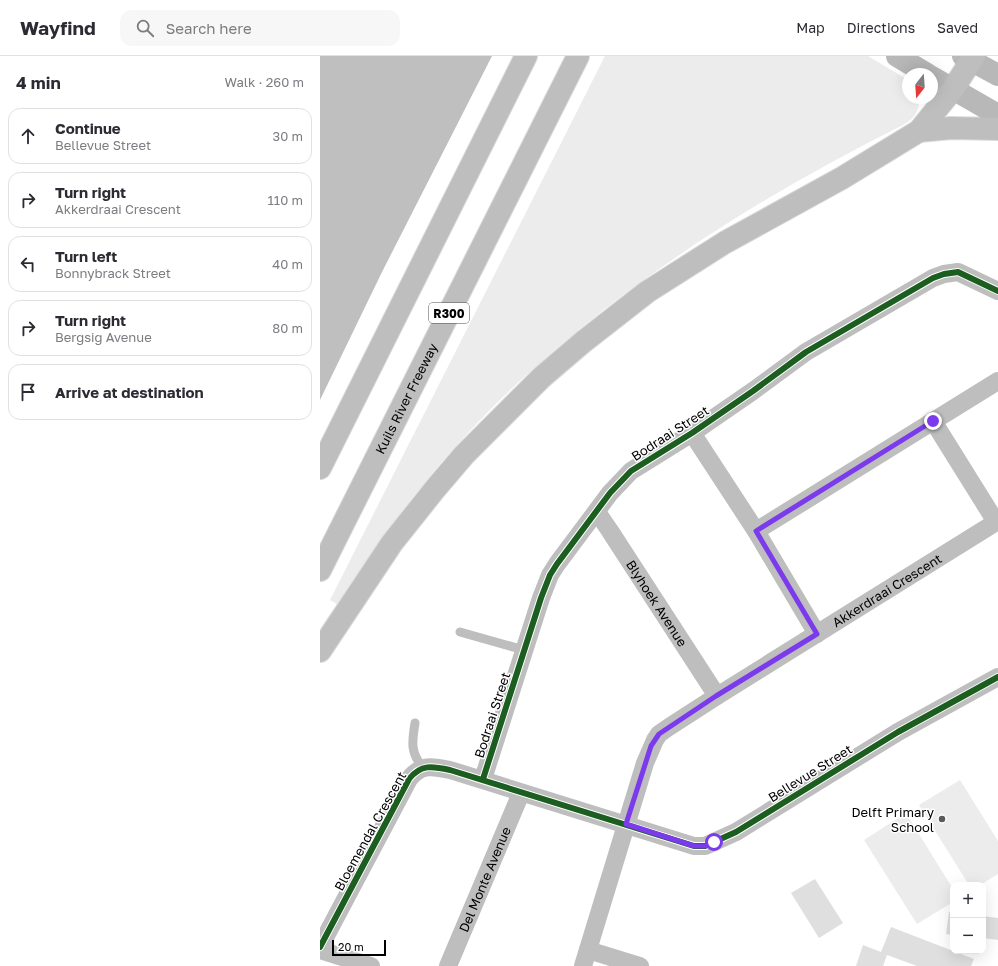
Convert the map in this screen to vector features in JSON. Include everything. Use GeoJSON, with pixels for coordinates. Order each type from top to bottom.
{"type":"FeatureCollection","features":[{"type":"Feature","properties":{"kind":"highway"},"geometry":{"type":"LineString","coordinates":[[320,468],[526,56]]}},
{"type":"Feature","properties":{"kind":"highway","name":"Kuils River Freeway"},"geometry":{"type":"LineString","coordinates":[[320,570],[578,56]]}},
{"type":"Feature","properties":{"kind":"highway"},"geometry":{"type":"LineString","coordinates":[[320,651],[392,543],[440,483],[464,455],[542,377],[577,347],[647,292],[724,243],[842,178],[919,131],[953,89],[969,58]]}},
{"type":"Feature","properties":{"kind":"highway"},"geometry":{"type":"LineString","coordinates":[[919,131],[951,128],[998,129]]}},
{"type":"Feature","properties":{"kind":"main road"},"geometry":{"type":"LineString","coordinates":[[897,56],[917,68]]}},
{"type":"Feature","properties":{"kind":"main road"},"geometry":{"type":"LineString","coordinates":[[969,58],[998,75]]}},
{"type":"Feature","properties":{"kind":"main road"},"geometry":{"type":"LineString","coordinates":[[938,80],[998,115]]}},
{"type":"Feature","properties":{"kind":"street","name":"Bodraai Street"},"geometry":{"type":"LineString","coordinates":[[483,779],[541,598],[550,575],[610,493],[631,471],[692,433],[806,352],[933,278],[944,274],[958,272],[998,291]]}},
{"type":"Feature","properties":{"kind":"street"},"geometry":{"type":"LineString","coordinates":[[756,531],[998,381]]}},
{"type":"Feature","properties":{"kind":"street"},"geometry":{"type":"LineString","coordinates":[[933,421],[997,522]]}},
{"type":"Feature","properties":{"kind":"street"},"geometry":{"type":"LineString","coordinates":[[692,433],[756,531],[817,634]]}},
{"type":"Feature","properties":{"kind":"street","name":"Blyhoek Avenue"},"geometry":{"type":"LineString","coordinates":[[597,512],[615,537],[716,696]]}},
{"type":"Feature","properties":{"kind":"street","name":"Akkerdraai Crescent"},"geometry":{"type":"LineString","coordinates":[[586,958],[645,763],[659,734],[716,696],[997,522]]}},
{"type":"Feature","properties":{"kind":"street","name":"Bellevue Street"},"geometry":{"type":"LineString","coordinates":[[626,824],[694,846],[705,846],[736,832],[898,732],[998,677]]}},
{"type":"Feature","properties":{"kind":"street","name":"Bloemendal Crescent"},"geometry":{"type":"LineString","coordinates":[[320,949],[409,779],[415,772],[423,768],[441,768],[483,779],[626,824]]}},
{"type":"Feature","properties":{"kind":"street","name":"Del Monte Avenue"},"geometry":{"type":"LineString","coordinates":[[448,966],[521,792]]}},
{"type":"Feature","properties":{"kind":"street"},"geometry":{"type":"LineString","coordinates":[[320,949],[372,966]]}},
{"type":"Feature","properties":{"kind":"street"},"geometry":{"type":"LineString","coordinates":[[586,958],[640,966]]}},
{"type":"Feature","properties":{"kind":"lane"},"geometry":{"type":"LineString","coordinates":[[460,632],[524,650]]}},
{"type":"Feature","properties":{"kind":"lane","name":"Bloemendal Crescent"},"geometry":{"type":"LineString","coordinates":[[415,723],[412,740],[413,750],[417,761],[423,768]]}},
{"type":"Feature","properties":{"kind":"shaded area"},"geometry":{"type":"Polygon","coordinates":[[[320,56],[492,56],[382,272],[320,400],[320,56]]]}},
{"type":"Feature","properties":{"kind":"shaded area"},"geometry":{"type":"Polygon","coordinates":[[[605,56],[868,56],[902,76],[902,104],[919,104],[916,114],[907,123],[819,169],[777,193],[697,243],[619,298],[556,348],[497,403],[465,436],[425,482],[388,529],[337,604],[330,600],[605,56]]]}},
{"type":"Feature","properties":{"kind":"shaded area"},"geometry":{"type":"Polygon","coordinates":[[[960,780],[998,841],[998,874],[985,882],[967,882],[919,805],[960,780]]]}},
{"type":"Feature","properties":{"kind":"shaded area"},"geometry":{"type":"Polygon","coordinates":[[[906,813],[950,884],[950,904],[917,924],[864,840],[906,813]]]}},
{"type":"Feature","properties":{"kind":"building"},"geometry":{"type":"Polygon","coordinates":[[[815,879],[843,923],[819,938],[791,893],[815,879]]]}},
{"type":"Feature","properties":{"kind":"building"},"geometry":{"type":"Polygon","coordinates":[[[949,912],[950,935],[946,934],[949,912]]]}},
{"type":"Feature","properties":{"kind":"building"},"geometry":{"type":"Polygon","coordinates":[[[986,916],[998,918],[998,940],[986,938],[986,916]]]}},
{"type":"Feature","properties":{"kind":"building"},"geometry":{"type":"Polygon","coordinates":[[[891,927],[950,950],[950,954],[961,954],[974,959],[971,966],[917,966],[887,955],[883,966],[856,966],[863,945],[881,952],[891,927]]]}},
{"type":"Feature","properties":{"kind":"cycle path"},"geometry":{"type":"LineString","coordinates":[[483,779],[541,598],[550,575],[610,493],[631,471],[692,433],[806,352],[933,278],[944,274],[958,272],[998,291]]}},
{"type":"Feature","properties":{"kind":"cycle path"},"geometry":{"type":"LineString","coordinates":[[320,947],[409,779],[413,774],[427,767],[450,770],[694,846],[705,846],[736,832],[898,732],[998,677]]}},
{"type":"Feature","properties":{"kind":"place","name":"Delft Primary School"},"geometry":{"type":"Point","coordinates":[942,819]}},
{"type":"Feature","properties":{"kind":"route"},"geometry":{"type":"LineString","coordinates":[[714,842],[705,846],[694,846],[626,824],[651,746],[659,734],[716,696],[817,634],[756,531],[933,421]]}}]}
